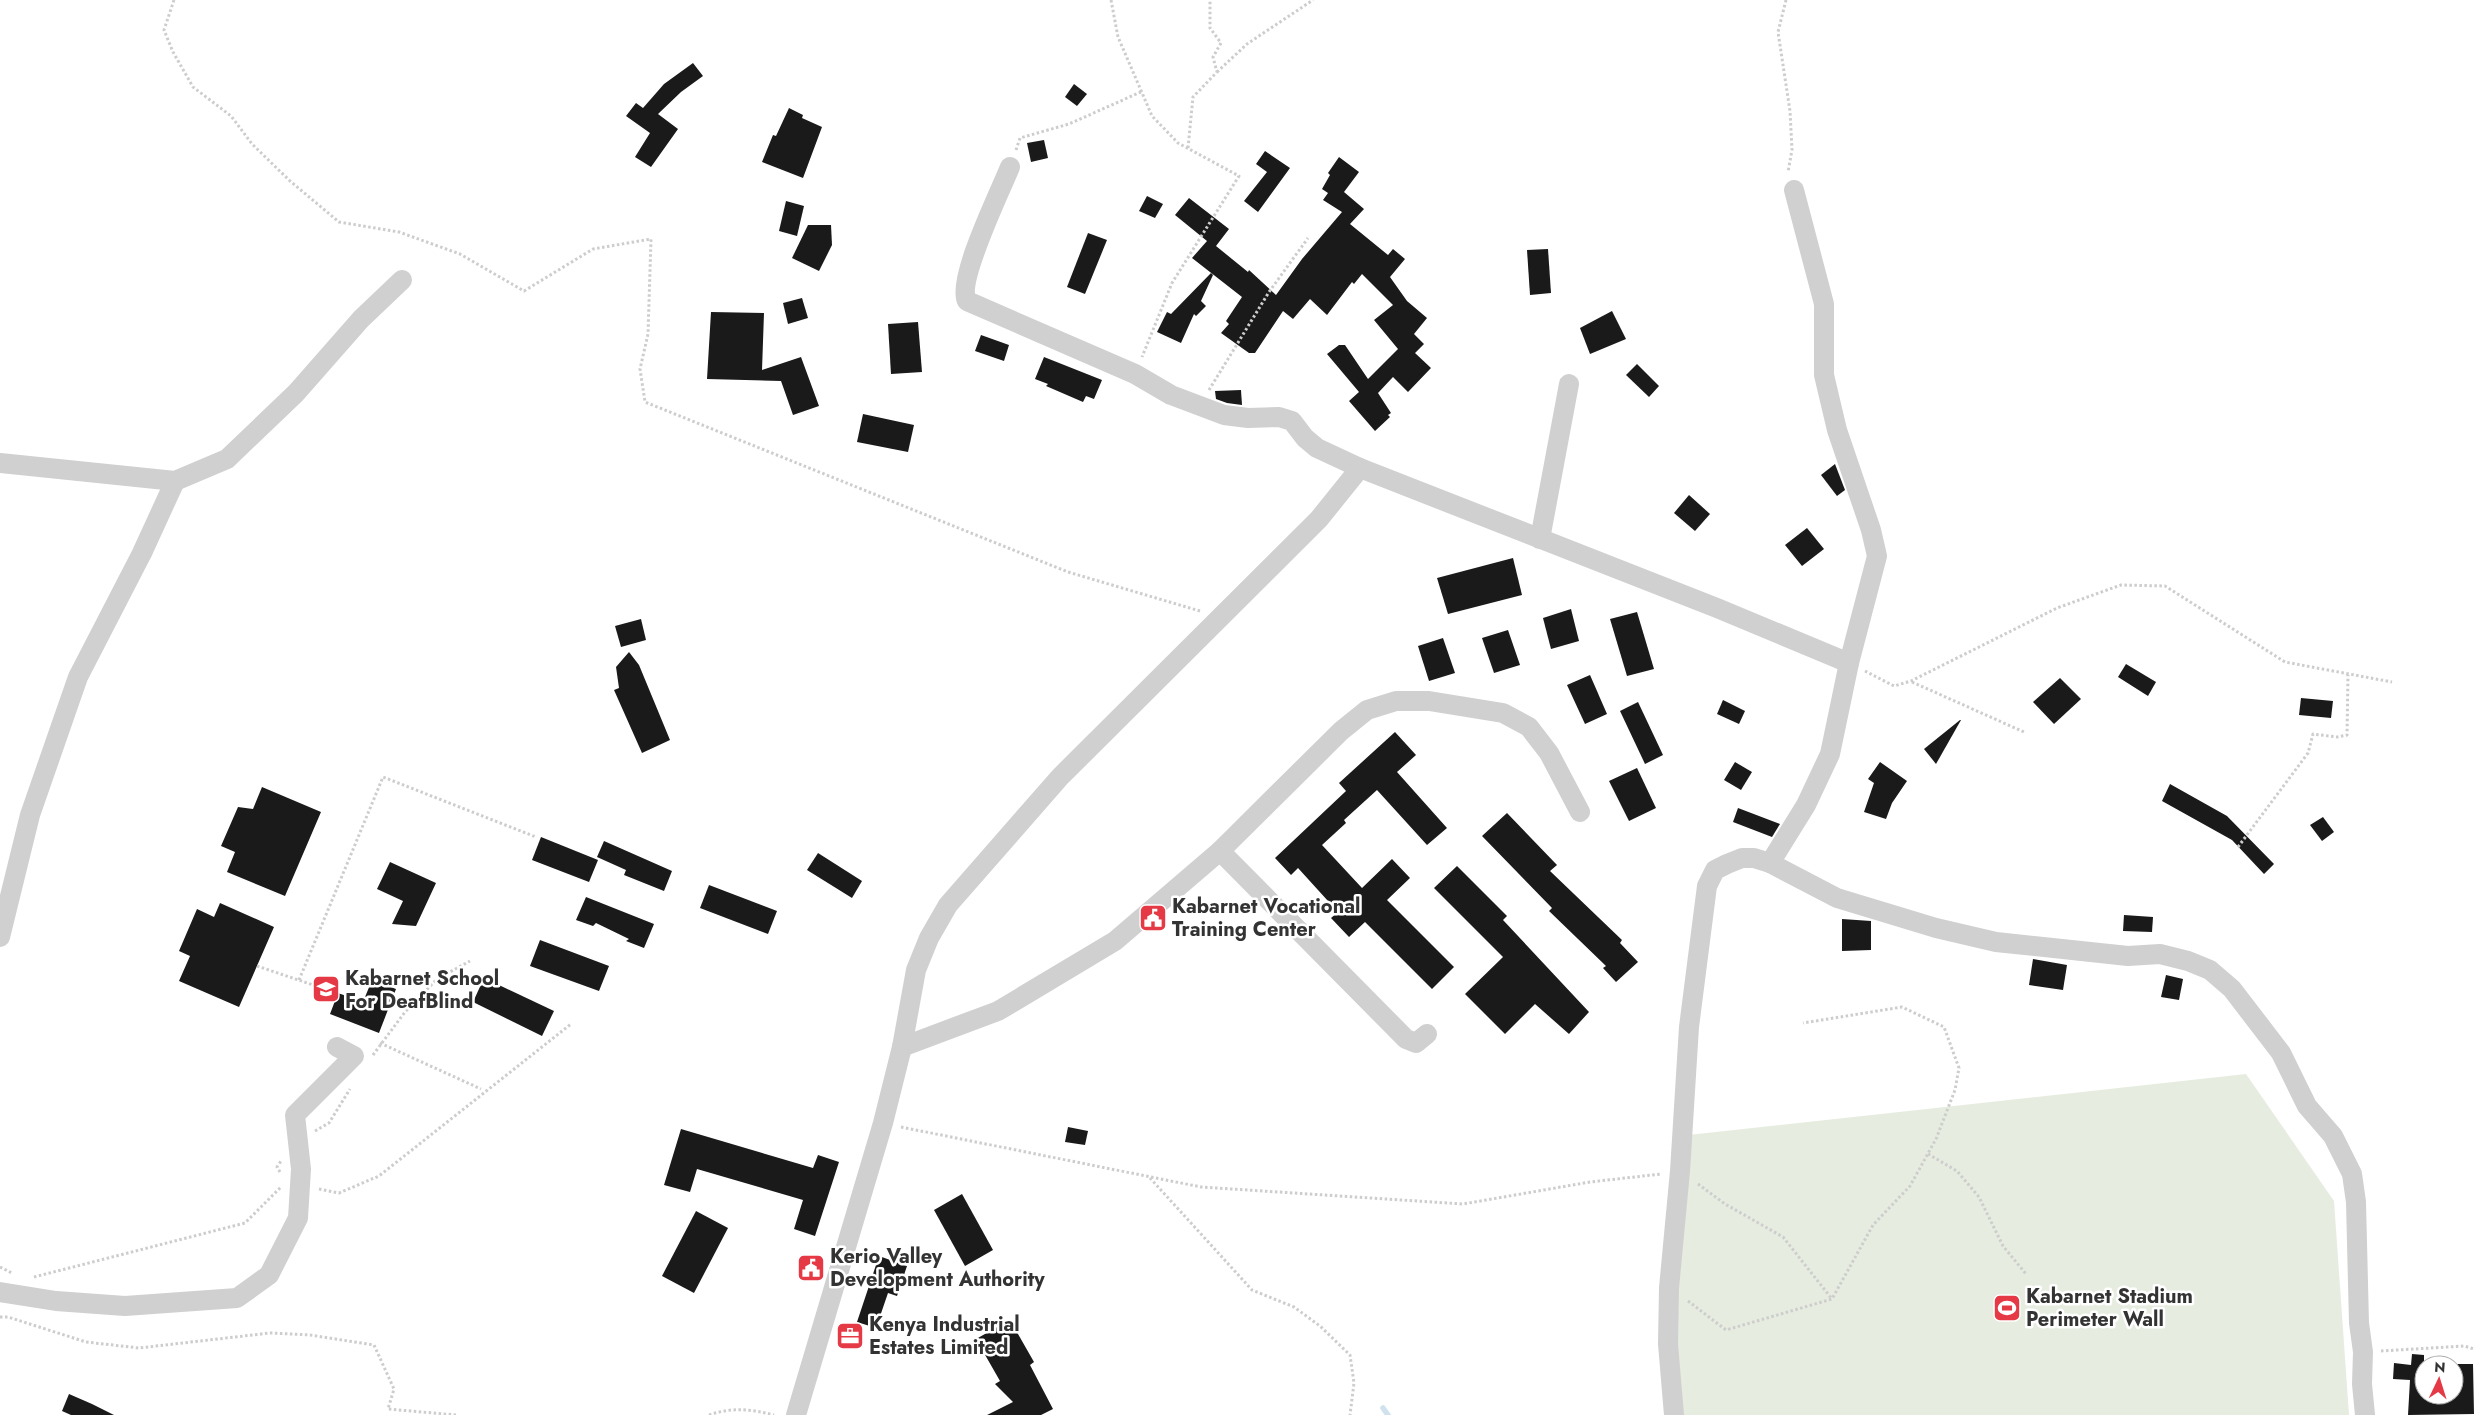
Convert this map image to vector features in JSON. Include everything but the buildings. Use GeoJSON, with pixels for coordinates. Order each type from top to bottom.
{"type":"FeatureCollection","features":[{"type":"Feature","properties":{"kind":"street"},"geometry":{"type":"LineString","coordinates":[[1010,167],[970,264],[964,287],[967,301],[1135,374],[1171,395],[1224,415],[1248,418],[1279,417],[1292,421],[1305,438],[1318,448],[1360,468],[1717,608],[1849,662]]}},
{"type":"Feature","properties":{"kind":"street"},"geometry":{"type":"LineString","coordinates":[[1770,863],[1806,805],[1830,754],[1849,662],[1863,617],[1876,556],[1871,530],[1837,430],[1824,374],[1824,304],[1794,190]]}},
{"type":"Feature","properties":{"kind":"street"},"geometry":{"type":"LineString","coordinates":[[0,463],[175,481],[227,460],[296,393],[361,319],[402,280]]}},
{"type":"Feature","properties":{"kind":"street"},"geometry":{"type":"LineString","coordinates":[[1540,539],[1569,384]]}},
{"type":"Feature","properties":{"kind":"street"},"geometry":{"type":"LineString","coordinates":[[796,1415],[884,1123],[902,1047],[916,970],[929,938],[948,905],[1060,777],[1319,519],[1360,468]]}},
{"type":"Feature","properties":{"kind":"street"},"geometry":{"type":"LineString","coordinates":[[0,937],[30,815],[78,677],[142,553],[175,481]]}},
{"type":"Feature","properties":{"kind":"street"},"geometry":{"type":"LineString","coordinates":[[902,1047],[998,1010],[1115,941],[1220,851],[1340,731],[1367,710],[1396,702],[1429,700],[1503,713],[1529,727],[1549,753],[1580,812]]}},
{"type":"Feature","properties":{"kind":"street"},"geometry":{"type":"LineString","coordinates":[[1220,851],[1406,1039],[1416,1043],[1427,1034]]}},
{"type":"Feature","properties":{"kind":"street"},"geometry":{"type":"LineString","coordinates":[[1674,1415],[1668,1344],[1669,1288],[1680,1171],[1688,1026],[1707,886],[1715,870],[1742,858],[1754,858],[1770,863],[1837,898],[1936,928],[1996,942],[2128,956],[2160,954],[2188,961],[2210,970],[2232,989],[2281,1053],[2307,1106],[2333,1136],[2352,1174],[2356,1202],[2359,1323],[2363,1352],[2362,1384],[2365,1415]]}},
{"type":"Feature","properties":{"kind":"street"},"geometry":{"type":"LineString","coordinates":[[0,1292],[56,1301],[125,1306],[237,1298],[269,1275],[298,1218],[301,1169],[295,1115],[354,1056],[337,1047]]}},
{"type":"Feature","properties":{"kind":"path"},"geometry":{"type":"LineString","coordinates":[[174,0],[164,30],[173,52],[193,87],[230,116],[252,144],[290,181],[339,222],[399,232],[460,254],[524,291],[593,249],[651,239],[648,334],[640,369],[645,402],[1068,572],[1220,617]]}},
{"type":"Feature","properties":{"kind":"path"},"geometry":{"type":"LineString","coordinates":[[1111,0],[1118,37],[1152,116],[1178,143],[1239,176],[1172,283],[1135,374]]}},
{"type":"Feature","properties":{"kind":"path"},"geometry":{"type":"LineString","coordinates":[[1210,0],[1210,28],[1221,42],[1213,56],[1217,72]]}},
{"type":"Feature","properties":{"kind":"path"},"geometry":{"type":"LineString","coordinates":[[1188,148],[1193,97],[1247,44],[1313,0]]}},
{"type":"Feature","properties":{"kind":"path"},"geometry":{"type":"LineString","coordinates":[[1786,0],[1778,32],[1790,111],[1792,150],[1788,172],[1794,190]]}},
{"type":"Feature","properties":{"kind":"path"},"geometry":{"type":"LineString","coordinates":[[1010,167],[1020,138],[1069,124],[1142,91]]}},
{"type":"Feature","properties":{"kind":"path"},"geometry":{"type":"LineString","coordinates":[[1198,405],[1217,379],[1269,292],[1308,238]]}},
{"type":"Feature","properties":{"kind":"path"},"geometry":{"type":"LineString","coordinates":[[1849,662],[1894,686],[1911,681],[2057,608],[2120,585],[2165,586],[2284,662],[2348,676],[2392,682]]}},
{"type":"Feature","properties":{"kind":"path"},"geometry":{"type":"LineString","coordinates":[[2238,847],[2308,753],[2313,734],[2337,737],[2347,735],[2348,676]]}},
{"type":"Feature","properties":{"kind":"path"},"geometry":{"type":"LineString","coordinates":[[1911,681],[2024,732]]}},
{"type":"Feature","properties":{"kind":"path"},"geometry":{"type":"LineString","coordinates":[[299,980],[383,777],[536,837]]}},
{"type":"Feature","properties":{"kind":"path"},"geometry":{"type":"LineString","coordinates":[[257,966],[331,991]]}},
{"type":"Feature","properties":{"kind":"path"},"geometry":{"type":"LineString","coordinates":[[1669,1288],[1726,1330],[1832,1299],[1873,1225],[1910,1186],[1928,1154],[1955,1090],[1958,1068],[1944,1027],[1902,1007],[1803,1023]]}},
{"type":"Feature","properties":{"kind":"path"},"geometry":{"type":"LineString","coordinates":[[312,1187],[338,1193],[379,1176],[571,1024]]}},
{"type":"Feature","properties":{"kind":"path"},"geometry":{"type":"LineString","coordinates":[[380,1043],[482,1089]]}},
{"type":"Feature","properties":{"kind":"path"},"geometry":{"type":"LineString","coordinates":[[884,1123],[1201,1187],[1463,1204],[1590,1182],[1680,1171],[1725,1204],[1782,1236],[1832,1299]]}},
{"type":"Feature","properties":{"kind":"path"},"geometry":{"type":"LineString","coordinates":[[1928,1154],[1957,1171],[1979,1197],[2003,1246],[2026,1274]]}},
{"type":"Feature","properties":{"kind":"path"},"geometry":{"type":"LineString","coordinates":[[1148,1177],[1252,1290],[1294,1307],[1320,1326],[1350,1355],[1354,1383],[1350,1415]]}},
{"type":"Feature","properties":{"kind":"path"},"geometry":{"type":"LineString","coordinates":[[25,1279],[245,1223],[286,1181]]}},
{"type":"Feature","properties":{"kind":"path"},"geometry":{"type":"LineString","coordinates":[[0,1267],[16,1275]]}},
{"type":"Feature","properties":{"kind":"path"},"geometry":{"type":"LineString","coordinates":[[0,1317],[8,1317],[86,1342],[138,1348],[270,1333],[310,1335],[374,1345],[394,1389],[388,1408],[456,1415]]}},
{"type":"Feature","properties":{"kind":"path"},"geometry":{"type":"LineString","coordinates":[[2363,1352],[2464,1346],[2474,1349]]}},
{"type":"Feature","properties":{"kind":"path"},"geometry":{"type":"LineString","coordinates":[[709,1415],[747,1408],[774,1415]]}},
{"type":"Feature","properties":{"kind":"shaded area","name":"Kabarnet Stadium Perimeter Wall"},"geometry":{"type":"Polygon","coordinates":[[[2246,1074],[2334,1201],[2349,1415],[1667,1415],[1679,1136],[2246,1074]]]}},
{"type":"Feature","properties":{"kind":"waterway"},"geometry":{"type":"LineString","coordinates":[[1383,1408],[1388,1415]]}},
{"type":"Feature","properties":{"kind":"place","name":"Kabarnet Vocational Training Center"},"geometry":{"type":"Point","coordinates":[1153,918]}},
{"type":"Feature","properties":{"kind":"place","name":"Kabarnet School For DeafBlind"},"geometry":{"type":"Point","coordinates":[326,989]}},
{"type":"Feature","properties":{"kind":"place","name":"Kerio Valley Development Authority"},"geometry":{"type":"Point","coordinates":[811,1268]}},
{"type":"Feature","properties":{"kind":"place","name":"Kabarnet Stadium Perimeter Wall"},"geometry":{"type":"Point","coordinates":[2007,1308]}},
{"type":"Feature","properties":{"kind":"place","name":"Kenya Industrial Estates Limited"},"geometry":{"type":"Point","coordinates":[850,1336]}}]}
